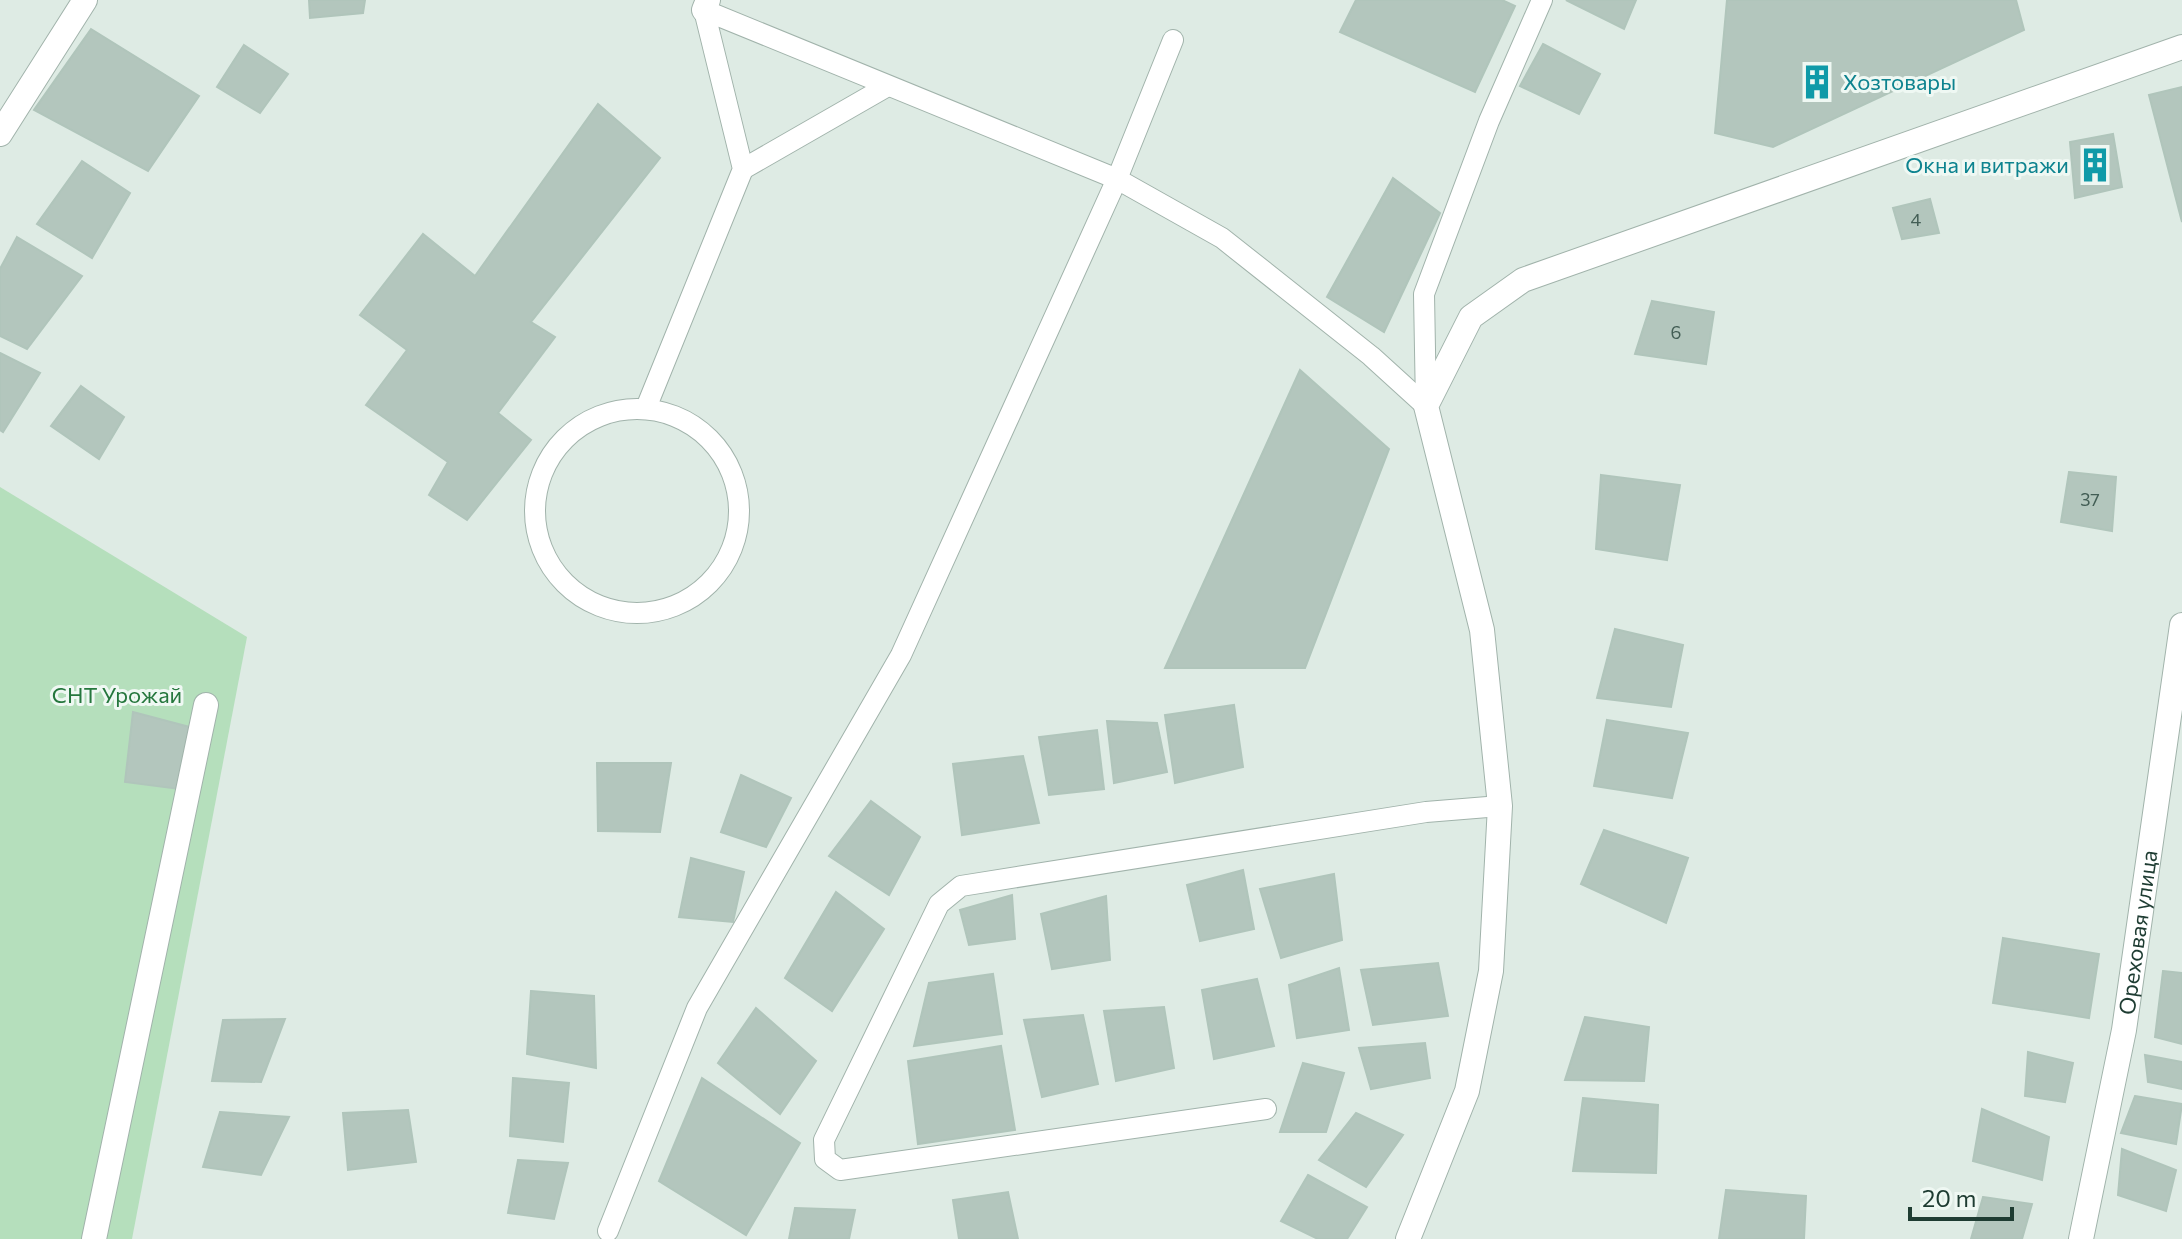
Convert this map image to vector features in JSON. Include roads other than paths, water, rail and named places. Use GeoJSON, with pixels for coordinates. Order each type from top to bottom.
{"type":"FeatureCollection","features":[{"type":"Feature","properties":{"kind":"street"},"geometry":{"type":"LineString","coordinates":[[0,134],[85,0]]}},
{"type":"Feature","properties":{"kind":"street"},"geometry":{"type":"LineString","coordinates":[[1408,1239],[1467,1091],[1491,971],[1500,806],[1482,630],[1426,406],[1471,317],[1523,280],[2182,47]]}},
{"type":"Feature","properties":{"kind":"street","name":"Ореховая улица"},"geometry":{"type":"LineString","coordinates":[[2081,1239],[2124,1030],[2182,625]]}},
{"type":"Feature","properties":{"kind":"street"},"geometry":{"type":"LineString","coordinates":[[94,1239],[206,705]]}},
{"type":"Feature","properties":{"kind":"lane"},"geometry":{"type":"LineString","coordinates":[[1426,406],[1424,294],[1489,121],[1542,0]]}},
{"type":"Feature","properties":{"kind":"lane"},"geometry":{"type":"LineString","coordinates":[[706,5],[886,87],[1117,179],[1222,238],[1371,356],[1426,406]]}},
{"type":"Feature","properties":{"kind":"lane"},"geometry":{"type":"LineString","coordinates":[[646,408],[743,169],[706,5]]}},
{"type":"Feature","properties":{"kind":"lane"},"geometry":{"type":"LineString","coordinates":[[608,1231],[697,1008],[901,655],[1117,179],[1173,40]]}},
{"type":"Feature","properties":{"kind":"lane"},"geometry":{"type":"LineString","coordinates":[[743,169],[886,87]]}},
{"type":"Feature","properties":{"kind":"lane"},"geometry":{"type":"LineString","coordinates":[[646,408],[687,420],[720,448],[738,487],[738,530],[722,570],[690,600],[650,614],[606,610],[569,590],[543,555],[533,514],[542,471],[566,436],[603,414],[646,408]]}},
{"type":"Feature","properties":{"kind":"lane"},"geometry":{"type":"LineString","coordinates":[[1266,1109],[840,1170],[825,1159],[824,1140],[939,904],[961,886],[1426,812],[1500,806]]}},
{"type":"Feature","properties":{"kind":"place","name":"Хозтовары"},"geometry":{"type":"Point","coordinates":[1817,82]}},
{"type":"Feature","properties":{"kind":"place","name":"Окна и витражи"},"geometry":{"type":"Point","coordinates":[2095,165]}},
{"type":"Feature","properties":{"kind":"park label","name":"СНТ Урожай"},"geometry":{"type":"Point","coordinates":[117,695]}}]}
